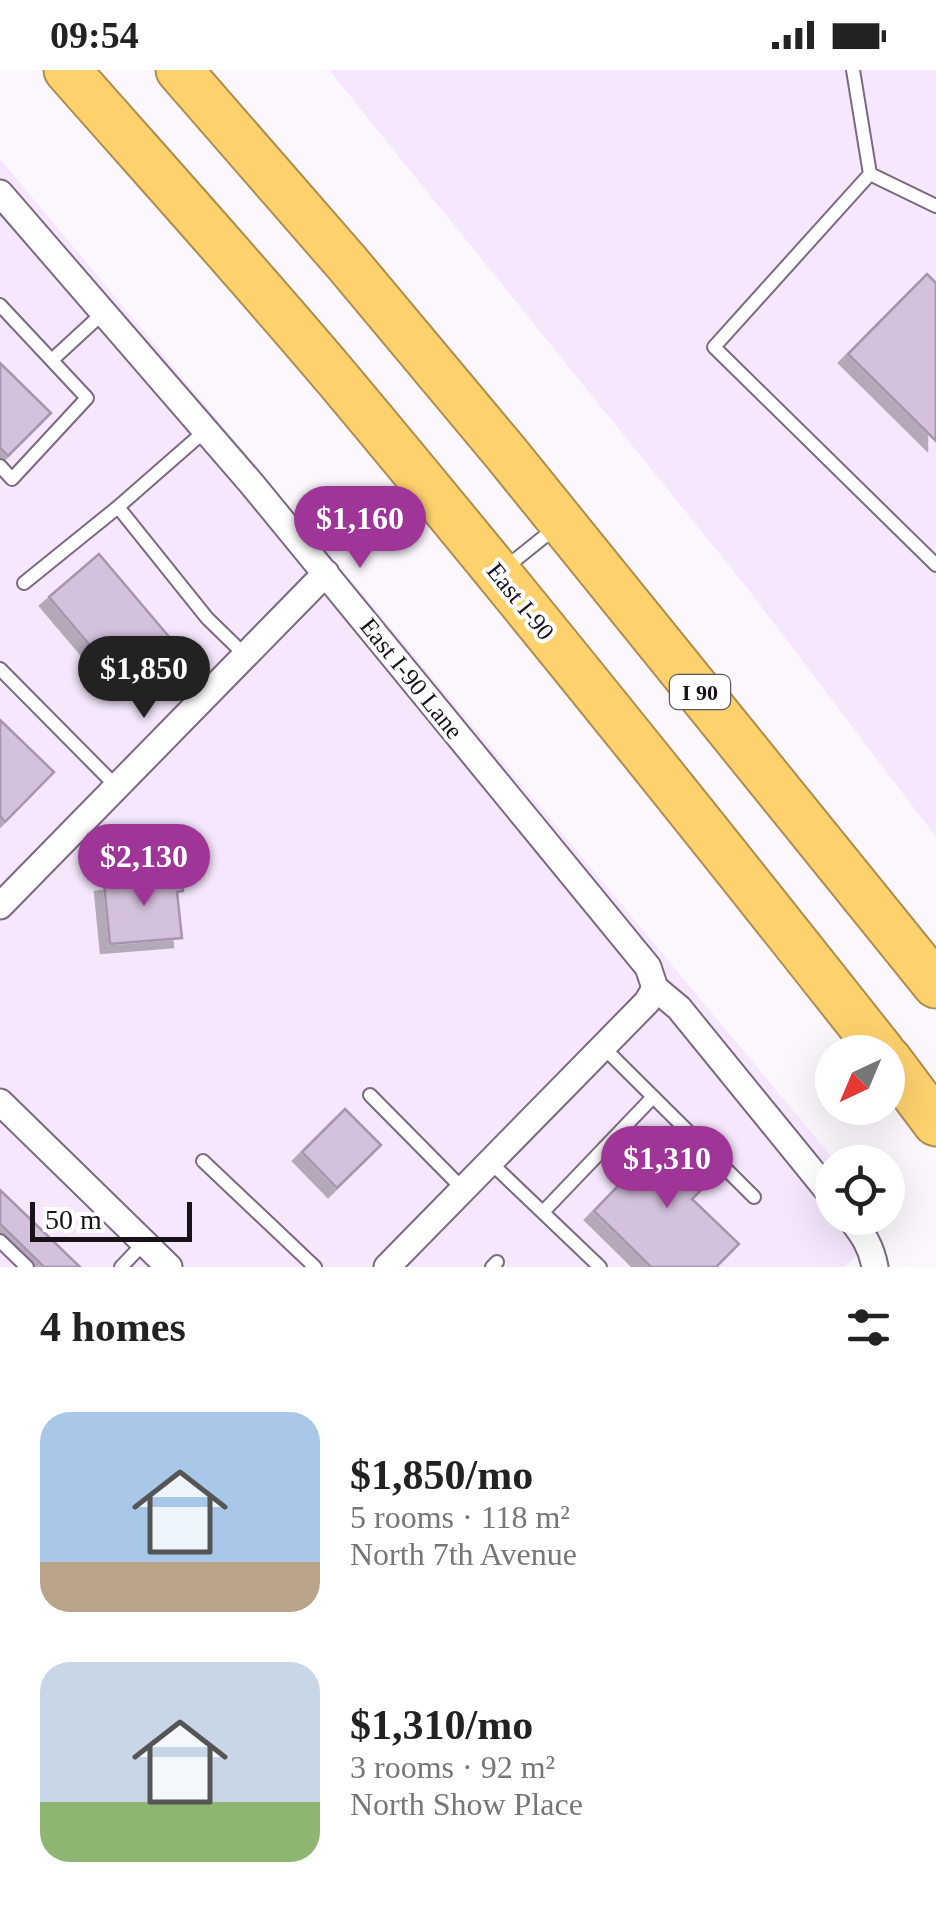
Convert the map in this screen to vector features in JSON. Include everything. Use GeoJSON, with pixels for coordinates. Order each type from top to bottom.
{"type":"FeatureCollection","features":[{"type":"Feature","properties":{"kind":"highway"},"geometry":{"type":"LineString","coordinates":[[56,70],[213,234]]}},
{"type":"Feature","properties":{"kind":"highway","name":"East I-90"},"geometry":{"type":"LineString","coordinates":[[67,70],[334,374],[728,856],[869,1035]]}},
{"type":"Feature","properties":{"kind":"highway","name":"I 90"},"geometry":{"type":"LineString","coordinates":[[180,70],[347,262],[562,521],[936,985]]}},
{"type":"Feature","properties":{"kind":"highway"},"geometry":{"type":"LineString","coordinates":[[190,70],[264,166]]}},
{"type":"Feature","properties":{"kind":"highway"},"geometry":{"type":"LineString","coordinates":[[905,1082],[936,1123]]}},
{"type":"Feature","properties":{"kind":"street","name":"East I-90 Lane"},"geometry":{"type":"LineString","coordinates":[[0,193],[326,573],[648,967],[655,988],[680,1008],[815,1175]]}},
{"type":"Feature","properties":{"kind":"street"},"geometry":{"type":"LineString","coordinates":[[0,906],[326,573]]}},
{"type":"Feature","properties":{"kind":"street"},"geometry":{"type":"LineString","coordinates":[[386,1267],[647,1002],[655,988]]}},
{"type":"Feature","properties":{"kind":"street"},"geometry":{"type":"LineString","coordinates":[[0,1102],[169,1267]]}},
{"type":"Feature","properties":{"kind":"street"},"geometry":{"type":"LineString","coordinates":[[864,1235],[874,1267]]}},
{"type":"Feature","properties":{"kind":"lane"},"geometry":{"type":"LineString","coordinates":[[852,70],[870,174]]}},
{"type":"Feature","properties":{"kind":"lane"},"geometry":{"type":"LineString","coordinates":[[870,174],[936,206]]}},
{"type":"Feature","properties":{"kind":"lane"},"geometry":{"type":"LineString","coordinates":[[870,174],[714,347],[936,565]]}},
{"type":"Feature","properties":{"kind":"lane"},"geometry":{"type":"LineString","coordinates":[[0,305],[87,398],[12,478],[0,466]]}},
{"type":"Feature","properties":{"kind":"lane"},"geometry":{"type":"LineString","coordinates":[[53,360],[104,312]]}},
{"type":"Feature","properties":{"kind":"lane"},"geometry":{"type":"LineString","coordinates":[[24,583],[206,430]]}},
{"type":"Feature","properties":{"kind":"lane"},"geometry":{"type":"LineString","coordinates":[[118,507],[207,618],[246,656]]}},
{"type":"Feature","properties":{"kind":"lane"},"geometry":{"type":"LineString","coordinates":[[499,574],[562,521]]}},
{"type":"Feature","properties":{"kind":"lane"},"geometry":{"type":"LineString","coordinates":[[0,669],[117,787]]}},
{"type":"Feature","properties":{"kind":"lane"},"geometry":{"type":"LineString","coordinates":[[603,1047],[754,1196]]}},
{"type":"Feature","properties":{"kind":"lane"},"geometry":{"type":"LineString","coordinates":[[370,1095],[463,1189]]}},
{"type":"Feature","properties":{"kind":"lane"},"geometry":{"type":"LineString","coordinates":[[544,1212],[653,1097]]}},
{"type":"Feature","properties":{"kind":"lane"},"geometry":{"type":"LineString","coordinates":[[204,1161],[315,1267]]}},
{"type":"Feature","properties":{"kind":"lane"},"geometry":{"type":"LineString","coordinates":[[490,1162],[600,1267]]}},
{"type":"Feature","properties":{"kind":"lane"},"geometry":{"type":"LineString","coordinates":[[0,1241],[27,1267]]}},
{"type":"Feature","properties":{"kind":"lane"},"geometry":{"type":"LineString","coordinates":[[121,1267],[144,1243]]}},
{"type":"Feature","properties":{"kind":"shaded area"},"geometry":{"type":"Polygon","coordinates":[[[329,70],[936,70],[936,837],[744,584],[329,70]]]}},
{"type":"Feature","properties":{"kind":"shaded area"},"geometry":{"type":"Polygon","coordinates":[[[0,159],[822,1145],[815,1145],[815,1235],[876,1235],[845,1267],[0,1267],[0,159]]]}},
{"type":"Feature","properties":{"kind":"building"},"geometry":{"type":"Polygon","coordinates":[[[927,274],[936,283],[936,441],[848,354],[927,274]]]}},
{"type":"Feature","properties":{"kind":"building"},"geometry":{"type":"Polygon","coordinates":[[[0,363],[51,413],[8,456],[0,448],[0,363]]]}},
{"type":"Feature","properties":{"kind":"building"},"geometry":{"type":"Polygon","coordinates":[[[99,554],[176,645],[126,688],[49,597],[99,554]]]}},
{"type":"Feature","properties":{"kind":"building"},"geometry":{"type":"Polygon","coordinates":[[[0,720],[54,772],[5,822],[0,816],[0,720]]]}},
{"type":"Feature","properties":{"kind":"building"},"geometry":{"type":"Polygon","coordinates":[[[181,871],[183,891],[177,892],[182,938],[110,944],[104,883],[157,878],[156,873],[181,871]]]}},
{"type":"Feature","properties":{"kind":"building"},"geometry":{"type":"Polygon","coordinates":[[[345,1109],[381,1145],[337,1188],[302,1152],[345,1109]]]}},
{"type":"Feature","properties":{"kind":"building"},"geometry":{"type":"Polygon","coordinates":[[[669,1133],[714,1177],[692,1199],[739,1244],[716,1267],[651,1267],[594,1211],[669,1133]]]}},
{"type":"Feature","properties":{"kind":"building"},"geometry":{"type":"Polygon","coordinates":[[[0,1190],[80,1267],[44,1267],[0,1224],[0,1190]]]}}]}
